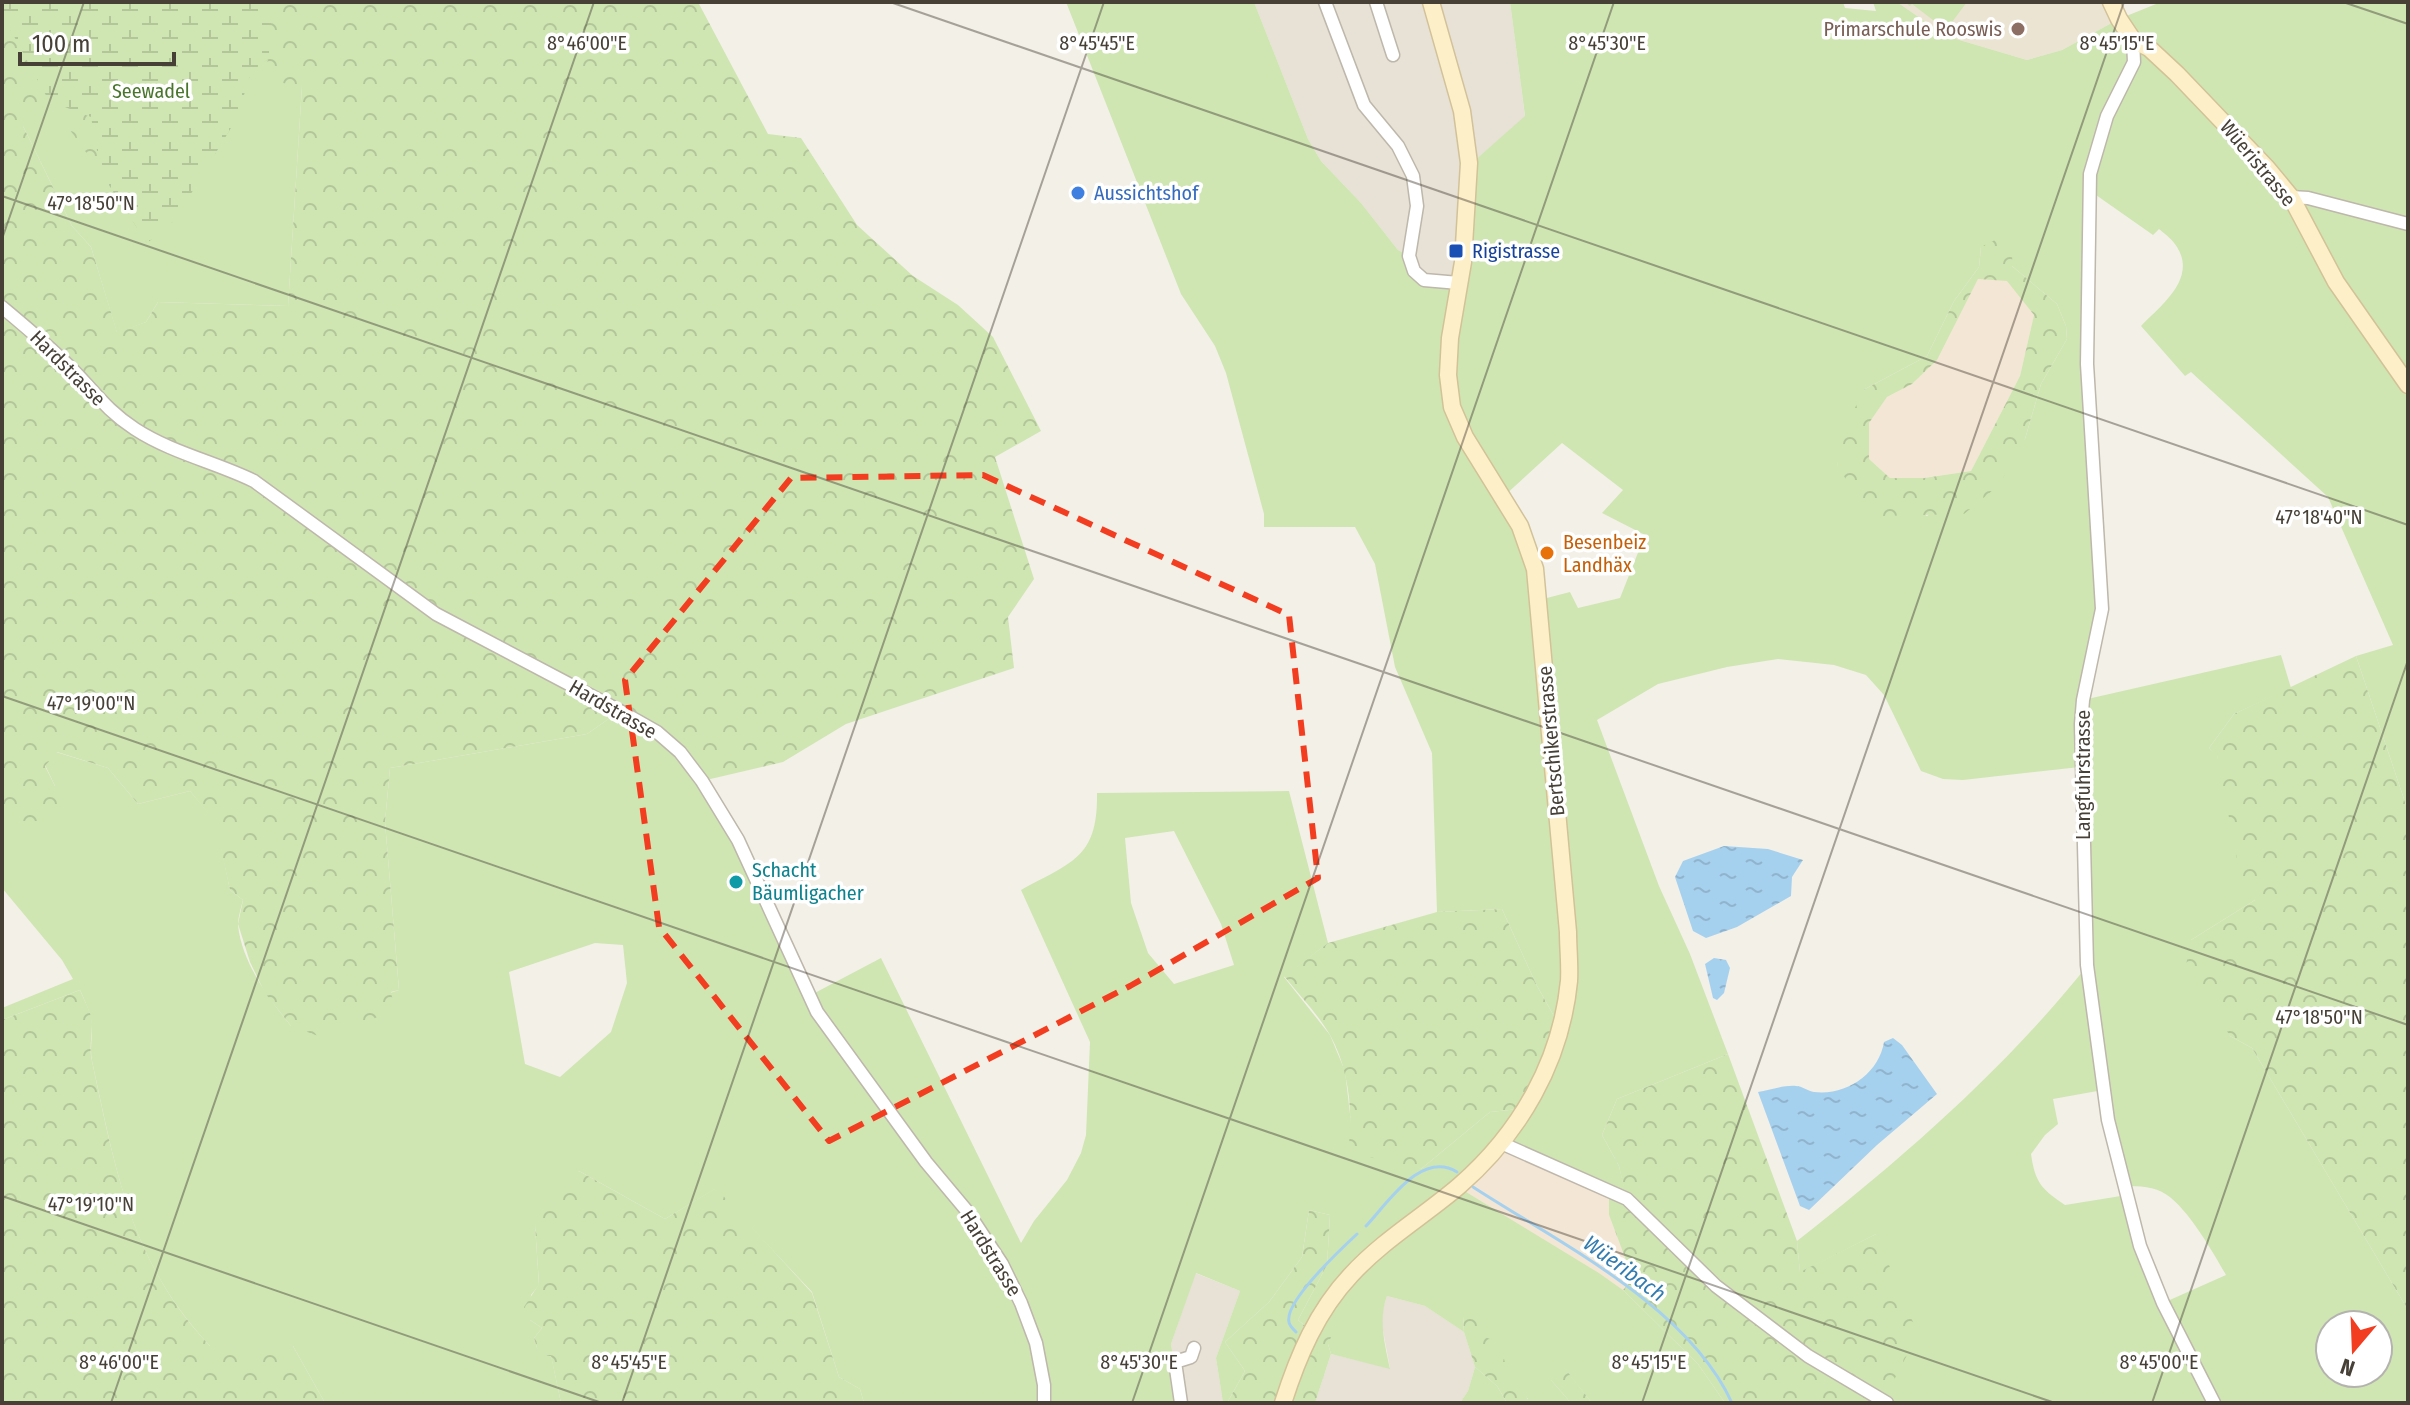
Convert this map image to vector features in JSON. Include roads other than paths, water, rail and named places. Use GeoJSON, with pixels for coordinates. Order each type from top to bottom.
{"type":"FeatureCollection","features":[{"type":"Feature","properties":{"kind":"street"},"geometry":{"type":"LineString","coordinates":[[1325,2],[1364,105],[1398,146],[1413,176],[1417,206],[1409,256],[1414,271],[1424,280],[1459,283]]}},
{"type":"Feature","properties":{"kind":"street"},"geometry":{"type":"LineString","coordinates":[[1376,2],[1393,55]]}},
{"type":"Feature","properties":{"kind":"street","name":"Bertschikerstrasse"},"geometry":{"type":"LineString","coordinates":[[1283,1403],[1294,1367],[1331,1298],[1376,1251],[1458,1187],[1501,1143],[1528,1108],[1547,1070],[1569,981],[1568,932],[1535,569],[1520,526],[1465,437],[1452,407],[1448,375],[1450,338],[1466,235],[1469,163],[1462,111],[1431,2]]}},
{"type":"Feature","properties":{"kind":"street","name":"Wüeristrasse"},"geometry":{"type":"LineString","coordinates":[[2111,2],[2133,40],[2149,48],[2177,74],[2291,197],[2336,282],[2408,385]]}},
{"type":"Feature","properties":{"kind":"street","name":"Langfuhrstrasse"},"geometry":{"type":"LineString","coordinates":[[2133,40],[2134,62],[2107,116],[2090,174],[2087,364],[2102,609],[2081,724],[2087,965],[2108,1120],[2140,1246],[2163,1303],[2214,1403]]}},
{"type":"Feature","properties":{"kind":"street"},"geometry":{"type":"LineString","coordinates":[[2291,197],[2323,201],[2408,224]]}},
{"type":"Feature","properties":{"kind":"street","name":"Hardstrasse"},"geometry":{"type":"LineString","coordinates":[[2,307],[75,372],[103,405],[136,430],[178,452],[232,470],[254,481],[436,614],[657,732],[680,752],[702,781],[738,840],[817,1012],[926,1162],[967,1211],[1002,1264],[1036,1343],[1044,1403]]}},
{"type":"Feature","properties":{"kind":"street"},"geometry":{"type":"LineString","coordinates":[[1501,1143],[1627,1199],[1716,1286],[1808,1356],[1887,1403]]}},
{"type":"Feature","properties":{"kind":"street"},"geometry":{"type":"LineString","coordinates":[[1181,1403],[1175,1362],[1191,1357],[1194,1348]]}},
{"type":"Feature","properties":{"kind":"water"},"geometry":{"type":"Polygon","coordinates":[[[1724,846],[1768,849],[1803,860],[1792,877],[1791,896],[1737,927],[1706,938],[1693,931],[1675,877],[1683,861],[1724,846]]]}},
{"type":"Feature","properties":{"kind":"water"},"geometry":{"type":"Polygon","coordinates":[[[1714,958],[1726,960],[1730,968],[1724,993],[1717,1000],[1713,998],[1705,964],[1714,958]]]}},
{"type":"Feature","properties":{"kind":"water"},"geometry":{"type":"Polygon","coordinates":[[[1893,1038],[1902,1045],[1937,1094],[1877,1145],[1809,1210],[1800,1206],[1758,1092],[1791,1086],[1826,1092],[1849,1086],[1868,1072],[1876,1063],[1884,1042],[1893,1038]]]}},
{"type":"Feature","properties":{"kind":"waterway","name":"Wüeribach"},"geometry":{"type":"LineString","coordinates":[[1366,1226],[1395,1193],[1418,1173],[1444,1167],[1457,1172]]}},
{"type":"Feature","properties":{"kind":"waterway","name":"Wüeribach"},"geometry":{"type":"LineString","coordinates":[[1473,1187],[1581,1254],[1653,1307],[1685,1336],[1712,1368],[1732,1403]]}},
{"type":"Feature","properties":{"kind":"waterway","name":"Wüeribach"},"geometry":{"type":"LineString","coordinates":[[1296,1332],[1289,1322],[1295,1302],[1357,1234]]}},
{"type":"Feature","properties":{"kind":"place","name":"Primarschule Rooswis"},"geometry":{"type":"Point","coordinates":[2018,29]}},
{"type":"Feature","properties":{"kind":"place","name":"Aussichtshof"},"geometry":{"type":"Point","coordinates":[1078,193]}},
{"type":"Feature","properties":{"kind":"place","name":"Rigistrasse"},"geometry":{"type":"Point","coordinates":[1456,251]}},
{"type":"Feature","properties":{"kind":"place","name":"Besenbeiz Landhäx"},"geometry":{"type":"Point","coordinates":[1547,553]}},
{"type":"Feature","properties":{"kind":"place","name":"Schacht Bäumligacher"},"geometry":{"type":"Point","coordinates":[736,882]}},
{"type":"Feature","properties":{"kind":"park label","name":"Seewadel"},"geometry":{"type":"Point","coordinates":[151,91]}}]}
